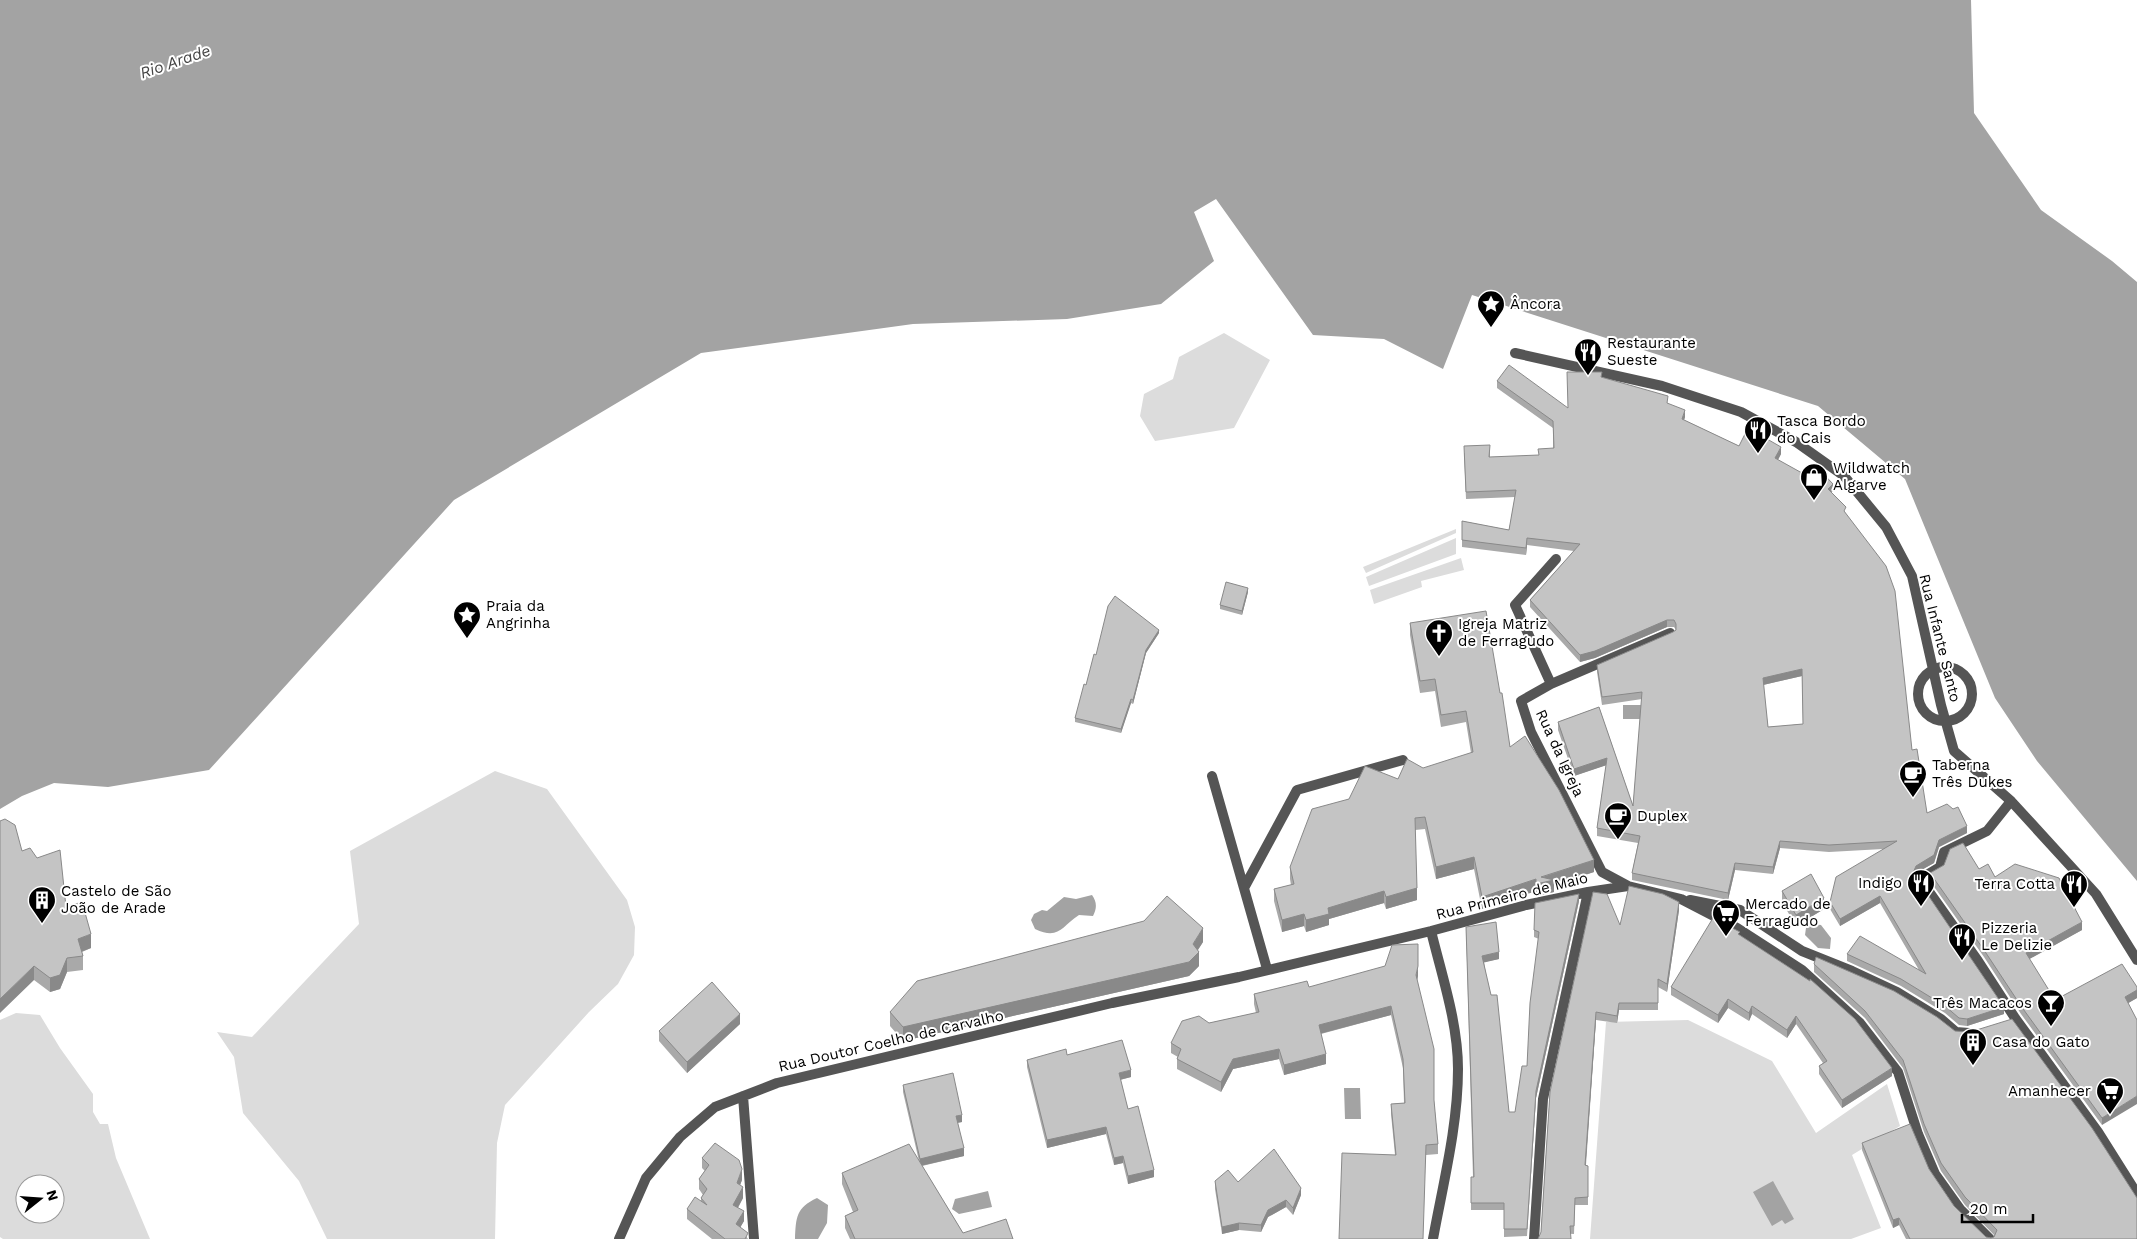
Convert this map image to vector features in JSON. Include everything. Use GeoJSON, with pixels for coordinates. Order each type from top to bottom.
{"type":"FeatureCollection","features":[{"type":"Feature","properties":{"kind":"street","name":"Rua Infante Santo"},"geometry":{"type":"LineString","coordinates":[[1515,353],[1662,386],[1741,412],[1796,442],[1844,476],[1886,527],[1912,576],[1932,669],[1954,751],[2011,801],[2096,894],[2137,960]]}},
{"type":"Feature","properties":{"kind":"street","name":"Rua da Igreja"},"geometry":{"type":"LineString","coordinates":[[1556,559],[1514,605],[1551,684],[1521,701],[1531,732],[1602,872],[1628,886]]}},
{"type":"Feature","properties":{"kind":"street"},"geometry":{"type":"LineString","coordinates":[[1551,684],[1670,632]]}},
{"type":"Feature","properties":{"kind":"street"},"geometry":{"type":"LineString","coordinates":[[1940,666],[1958,669],[1964,674],[1972,690],[1969,707],[1964,714],[1957,719],[1945,722],[1932,718],[1925,713],[1917,698],[1920,681],[1925,674],[1940,666]]}},
{"type":"Feature","properties":{"kind":"street"},"geometry":{"type":"LineString","coordinates":[[1244,888],[1297,790],[1403,760]]}},
{"type":"Feature","properties":{"kind":"street"},"geometry":{"type":"LineString","coordinates":[[1212,776],[1267,969]]}},
{"type":"Feature","properties":{"kind":"street"},"geometry":{"type":"LineString","coordinates":[[2011,801],[1987,831],[1944,852],[1940,867],[1920,879],[1978,961],[2010,1020],[2098,1132],[2137,1194]]}},
{"type":"Feature","properties":{"kind":"street","name":"Rua Primeiro de Maio"},"geometry":{"type":"LineString","coordinates":[[1239,977],[1431,931],[1526,905],[1588,892],[1628,886],[1682,899],[1737,928],[1802,970],[1860,1023],[1898,1072],[1918,1134],[1935,1174],[1960,1209],[1990,1239]]}},
{"type":"Feature","properties":{"kind":"street"},"geometry":{"type":"LineString","coordinates":[[1534,1239],[1543,1099],[1588,892]]}},
{"type":"Feature","properties":{"kind":"street"},"geometry":{"type":"LineString","coordinates":[[1682,899],[1735,908],[1802,952],[1852,971],[1896,992],[1941,1019],[1956,1032],[1968,1033],[1978,1030]]}},
{"type":"Feature","properties":{"kind":"street"},"geometry":{"type":"LineString","coordinates":[[1431,931],[1453,1024],[1458,1069],[1453,1120],[1434,1239]]}},
{"type":"Feature","properties":{"kind":"street","name":"Rua Doutor Coelho de Carvalho"},"geometry":{"type":"LineString","coordinates":[[618,1239],[646,1178],[680,1137],[715,1107],[777,1083],[1112,1003],[1239,977]]}},
{"type":"Feature","properties":{"kind":"street"},"geometry":{"type":"LineString","coordinates":[[743,1096],[754,1239]]}},
{"type":"Feature","properties":{"kind":"shaded area"},"geometry":{"type":"Polygon","coordinates":[[[1224,333],[1270,360],[1234,428],[1155,441],[1140,416],[1144,394],[1173,379],[1179,357],[1224,333]]]}},
{"type":"Feature","properties":{"kind":"shaded area"},"geometry":{"type":"Polygon","coordinates":[[[1456,529],[1456,533],[1366,573],[1363,567],[1456,529]]]}},
{"type":"Feature","properties":{"kind":"shaded area"},"geometry":{"type":"Polygon","coordinates":[[[1456,538],[1456,554],[1369,586],[1366,577],[1456,538]]]}},
{"type":"Feature","properties":{"kind":"shaded area"},"geometry":{"type":"Polygon","coordinates":[[[1461,558],[1464,570],[1421,581],[1422,587],[1374,604],[1370,590],[1461,558]]]}},
{"type":"Feature","properties":{"kind":"shaded area"},"geometry":{"type":"Polygon","coordinates":[[[495,771],[547,789],[627,900],[635,927],[634,955],[618,984],[589,1012],[505,1105],[497,1143],[495,1239],[327,1239],[299,1181],[243,1113],[234,1057],[217,1032],[252,1037],[359,924],[350,851],[495,771]]]}},
{"type":"Feature","properties":{"kind":"shaded area"},"geometry":{"type":"Polygon","coordinates":[[[16,1013],[40,1015],[60,1048],[93,1094],[93,1112],[100,1124],[108,1124],[116,1158],[150,1239],[3,1239],[0,1237],[0,1020],[16,1013]]]}},
{"type":"Feature","properties":{"kind":"shaded area"},"geometry":{"type":"Polygon","coordinates":[[[1688,1020],[1772,1061],[1816,1133],[1887,1084],[1900,1126],[1852,1155],[1881,1228],[1851,1239],[1590,1239],[1606,1022],[1688,1020]]]}},
{"type":"Feature","properties":{"kind":"water","name":"Rio Arade"},"geometry":{"type":"Polygon","coordinates":[[[0,0],[1971,0],[1974,113],[2041,210],[2112,261],[2137,282],[2137,881],[2037,761],[1995,698],[1905,479],[1818,406],[1472,295],[1443,369],[1384,339],[1313,335],[1216,199],[1194,212],[1214,261],[1161,304],[1067,319],[913,324],[701,353],[454,500],[209,770],[108,787],[54,783],[22,796],[0,809],[0,0]]]}},
{"type":"Feature","properties":{"kind":"water"},"geometry":{"type":"Polygon","coordinates":[[[1623,705],[1650,705],[1651,719],[1623,719],[1623,705]]]}},
{"type":"Feature","properties":{"kind":"water"},"geometry":{"type":"Polygon","coordinates":[[[1092,895],[1096,905],[1093,916],[1079,915],[1055,933],[1035,929],[1031,920],[1034,914],[1042,910],[1047,911],[1064,897],[1076,899],[1092,895]]]}},
{"type":"Feature","properties":{"kind":"water"},"geometry":{"type":"Polygon","coordinates":[[[1813,924],[1821,925],[1831,938],[1830,949],[1818,948],[1805,935],[1806,928],[1813,924]]]}},
{"type":"Feature","properties":{"kind":"water"},"geometry":{"type":"Polygon","coordinates":[[[1344,1088],[1360,1088],[1361,1119],[1345,1119],[1344,1088]]]}},
{"type":"Feature","properties":{"kind":"water"},"geometry":{"type":"Polygon","coordinates":[[[1773,1181],[1794,1219],[1785,1224],[1782,1220],[1772,1226],[1753,1192],[1773,1181]]]}},
{"type":"Feature","properties":{"kind":"water"},"geometry":{"type":"Polygon","coordinates":[[[988,1191],[992,1207],[959,1214],[952,1209],[955,1199],[988,1191]]]}},
{"type":"Feature","properties":{"kind":"water"},"geometry":{"type":"Polygon","coordinates":[[[817,1198],[828,1205],[827,1223],[818,1239],[795,1239],[798,1214],[805,1206],[817,1198]]]}},
{"type":"Feature","properties":{"kind":"building"},"geometry":{"type":"Polygon","coordinates":[[[1509,365],[1568,408],[1567,372],[1602,372],[1601,377],[1668,396],[1667,403],[1685,410],[1682,419],[1739,446],[1748,428],[1781,447],[1775,458],[1811,478],[1815,465],[1833,484],[1828,489],[1846,507],[1844,511],[1886,566],[1895,591],[1912,750],[1917,749],[1927,813],[1947,804],[1953,809],[1958,807],[1967,826],[1939,840],[1934,855],[1916,866],[1913,873],[2004,1007],[1967,1019],[1959,1018],[1945,1006],[1901,979],[1847,954],[1860,936],[1926,974],[1880,896],[1840,919],[1830,902],[1836,877],[1897,841],[1829,845],[1780,841],[1773,867],[1735,863],[1728,893],[1632,873],[1640,836],[1597,828],[1607,758],[1574,769],[1558,722],[1599,707],[1633,806],[1642,692],[1602,697],[1597,665],[1673,632],[1676,630],[1676,624],[1674,620],[1667,620],[1595,651],[1580,655],[1530,600],[1580,544],[1527,538],[1526,548],[1462,540],[1462,521],[1509,530],[1516,490],[1466,492],[1464,446],[1490,445],[1489,457],[1539,455],[1538,449],[1554,448],[1553,421],[1497,381],[1509,365]],[[1802,669],[1763,678],[1768,727],[1803,724],[1802,669]]]}},
{"type":"Feature","properties":{"kind":"building"},"geometry":{"type":"Polygon","coordinates":[[[1226,582],[1248,588],[1242,611],[1220,605],[1226,582]]]}},
{"type":"Feature","properties":{"kind":"building"},"geometry":{"type":"Polygon","coordinates":[[[1115,596],[1159,630],[1146,650],[1133,700],[1131,699],[1121,729],[1075,718],[1094,654],[1096,655],[1108,606],[1115,596]]]}},
{"type":"Feature","properties":{"kind":"building"},"geometry":{"type":"Polygon","coordinates":[[[1486,611],[1500,693],[1502,693],[1510,747],[1525,736],[1559,790],[1594,860],[1541,877],[1554,880],[1536,884],[1536,879],[1482,897],[1474,857],[1436,867],[1425,817],[1415,818],[1417,888],[1386,897],[1384,891],[1328,908],[1329,914],[1306,920],[1304,914],[1282,920],[1274,889],[1294,884],[1290,867],[1312,809],[1349,799],[1365,766],[1398,779],[1407,759],[1423,768],[1473,752],[1466,711],[1441,715],[1435,679],[1420,681],[1410,623],[1486,611]]]}},
{"type":"Feature","properties":{"kind":"building","name":"Castelo de São João de Arade"},"geometry":{"type":"Polygon","coordinates":[[[5,819],[15,825],[22,851],[30,848],[37,858],[60,850],[66,907],[82,902],[91,934],[78,939],[83,956],[67,958],[60,975],[50,978],[34,966],[0,999],[0,821],[5,819]]]}},
{"type":"Feature","properties":{"kind":"building"},"geometry":{"type":"Polygon","coordinates":[[[1963,843],[1979,869],[1988,864],[1995,877],[2015,864],[2059,878],[2082,922],[2026,953],[2055,1000],[2122,964],[2137,987],[2137,990],[2125,997],[2137,1020],[2137,1096],[2102,1118],[2021,1006],[1930,873],[1944,865],[1950,849],[1963,843]]]}},
{"type":"Feature","properties":{"kind":"building"},"geometry":{"type":"Polygon","coordinates":[[[1811,874],[1824,898],[1796,915],[1782,891],[1811,874]]]}},
{"type":"Feature","properties":{"kind":"building"},"geometry":{"type":"Polygon","coordinates":[[[1629,886],[1663,894],[1679,902],[1667,984],[1658,979],[1658,1003],[1619,1003],[1617,1016],[1596,1012],[1585,1165],[1588,1166],[1588,1197],[1575,1198],[1574,1226],[1570,1226],[1571,1239],[1538,1239],[1541,1232],[1550,1092],[1593,892],[1607,894],[1620,925],[1629,886]]]}},
{"type":"Feature","properties":{"kind":"building"},"geometry":{"type":"Polygon","coordinates":[[[1579,894],[1536,1091],[1527,1229],[1504,1229],[1504,1203],[1471,1203],[1471,1177],[1474,1177],[1466,927],[1496,922],[1499,952],[1482,956],[1491,995],[1497,995],[1509,1112],[1515,1112],[1522,1066],[1527,1066],[1530,1003],[1539,932],[1534,930],[1535,903],[1579,894]]]}},
{"type":"Feature","properties":{"kind":"building"},"geometry":{"type":"Polygon","coordinates":[[[1167,896],[1203,928],[1193,944],[1199,952],[1189,962],[903,1027],[890,1012],[917,981],[1144,921],[1167,896]]]}},
{"type":"Feature","properties":{"kind":"building"},"geometry":{"type":"Polygon","coordinates":[[[1713,918],[1740,932],[1738,934],[1810,981],[1810,979],[1855,1019],[1892,1068],[1842,1100],[1819,1066],[1827,1061],[1796,1016],[1787,1030],[1752,1006],[1749,1013],[1728,999],[1718,1015],[1671,987],[1713,918]]]}},
{"type":"Feature","properties":{"kind":"building"},"geometry":{"type":"Polygon","coordinates":[[[1418,944],[1416,975],[1434,1049],[1434,1100],[1438,1144],[1426,1145],[1423,1239],[1339,1239],[1342,1153],[1396,1155],[1391,1104],[1405,1103],[1403,1059],[1391,1006],[1319,1025],[1326,1054],[1284,1065],[1279,1049],[1233,1059],[1221,1082],[1177,1059],[1181,1049],[1171,1043],[1182,1021],[1199,1016],[1209,1023],[1259,1012],[1254,994],[1307,981],[1309,987],[1385,966],[1392,945],[1418,944]]]}},
{"type":"Feature","properties":{"kind":"building"},"geometry":{"type":"Polygon","coordinates":[[[1816,957],[1894,991],[1937,1017],[1955,1031],[1970,1032],[2012,1019],[2092,1128],[2137,1198],[2137,1239],[1910,1239],[1899,1218],[1893,1220],[1862,1143],[1910,1124],[1929,1169],[1954,1206],[1986,1237],[1994,1237],[1997,1230],[1965,1197],[1941,1163],[1924,1124],[1903,1060],[1865,1011],[1814,964],[1816,957]]]}},
{"type":"Feature","properties":{"kind":"building"},"geometry":{"type":"Polygon","coordinates":[[[712,982],[740,1014],[687,1062],[659,1031],[712,982]]]}},
{"type":"Feature","properties":{"kind":"building"},"geometry":{"type":"Polygon","coordinates":[[[1122,1040],[1131,1070],[1119,1073],[1128,1109],[1138,1106],[1154,1170],[1128,1176],[1123,1156],[1114,1158],[1106,1127],[1047,1140],[1027,1060],[1066,1049],[1067,1055],[1122,1040]]]}},
{"type":"Feature","properties":{"kind":"building"},"geometry":{"type":"Polygon","coordinates":[[[953,1073],[962,1115],[956,1116],[964,1148],[920,1159],[903,1085],[953,1073]]]}},
{"type":"Feature","properties":{"kind":"building"},"geometry":{"type":"Polygon","coordinates":[[[715,1143],[739,1160],[742,1169],[737,1183],[743,1187],[733,1205],[744,1211],[736,1224],[748,1233],[745,1239],[725,1239],[687,1209],[695,1197],[707,1205],[701,1198],[707,1189],[699,1179],[709,1165],[702,1158],[715,1143]]]}},
{"type":"Feature","properties":{"kind":"building"},"geometry":{"type":"Polygon","coordinates":[[[909,1144],[963,1233],[1006,1219],[1013,1239],[855,1239],[845,1216],[858,1210],[842,1173],[909,1144]]]}},
{"type":"Feature","properties":{"kind":"building"},"geometry":{"type":"Polygon","coordinates":[[[1274,1149],[1301,1188],[1293,1208],[1286,1200],[1268,1210],[1261,1225],[1239,1223],[1222,1227],[1215,1181],[1228,1170],[1238,1182],[1274,1149]]]}},
{"type":"Feature","properties":{"kind":"place","name":"Âncora"},"geometry":{"type":"Point","coordinates":[1491,328]}},
{"type":"Feature","properties":{"kind":"place","name":"Restaurante Sueste"},"geometry":{"type":"Point","coordinates":[1588,376]}},
{"type":"Feature","properties":{"kind":"place","name":"Tasca Bordo do Cais"},"geometry":{"type":"Point","coordinates":[1758,454]}},
{"type":"Feature","properties":{"kind":"place","name":"Wildwatch Algarve"},"geometry":{"type":"Point","coordinates":[1814,501]}},
{"type":"Feature","properties":{"kind":"place","name":"Praia da Angrinha"},"geometry":{"type":"Point","coordinates":[467,639]}},
{"type":"Feature","properties":{"kind":"place","name":"Igreja Matriz de Ferragudo"},"geometry":{"type":"Point","coordinates":[1439,657]}},
{"type":"Feature","properties":{"kind":"place","name":"Taberna Três Dukes"},"geometry":{"type":"Point","coordinates":[1913,798]}},
{"type":"Feature","properties":{"kind":"place","name":"Duplex"},"geometry":{"type":"Point","coordinates":[1618,840]}},
{"type":"Feature","properties":{"kind":"place","name":"Indigo"},"geometry":{"type":"Point","coordinates":[1921,907]}},
{"type":"Feature","properties":{"kind":"place","name":"Terra Cotta"},"geometry":{"type":"Point","coordinates":[2074,908]}},
{"type":"Feature","properties":{"kind":"place","name":"Castelo de São João de Arade"},"geometry":{"type":"Point","coordinates":[42,924]}},
{"type":"Feature","properties":{"kind":"place","name":"Mercado de Ferragudo"},"geometry":{"type":"Point","coordinates":[1726,937]}},
{"type":"Feature","properties":{"kind":"place","name":"Pizzeria Le Delizie"},"geometry":{"type":"Point","coordinates":[1962,961]}},
{"type":"Feature","properties":{"kind":"place","name":"Três Macacos"},"geometry":{"type":"Point","coordinates":[2051,1027]}},
{"type":"Feature","properties":{"kind":"place","name":"Casa do Gato"},"geometry":{"type":"Point","coordinates":[1973,1066]}},
{"type":"Feature","properties":{"kind":"place","name":"Amanhecer"},"geometry":{"type":"Point","coordinates":[2110,1115]}}]}
